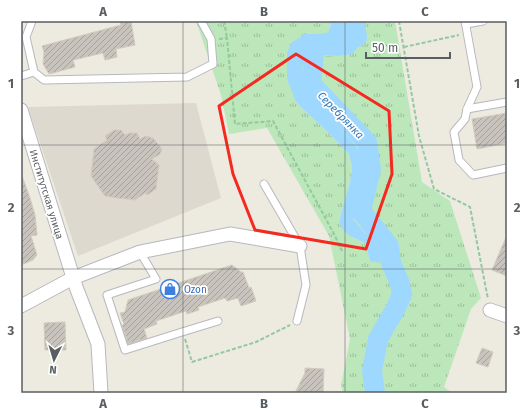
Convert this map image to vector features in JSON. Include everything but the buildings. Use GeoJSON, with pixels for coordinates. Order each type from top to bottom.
{"type":"FeatureCollection","features":[{"type":"Feature","properties":{"kind":"street","name":"Институтская улица"},"geometry":{"type":"LineString","coordinates":[[21,110],[76,287],[98,344],[101,393]]}},
{"type":"Feature","properties":{"kind":"street"},"geometry":{"type":"LineString","coordinates":[[21,306],[74,278],[140,252],[230,234],[300,246]]}},
{"type":"Feature","properties":{"kind":"street"},"geometry":{"type":"LineString","coordinates":[[490,310],[507,316]]}},
{"type":"Feature","properties":{"kind":"lane"},"geometry":{"type":"LineString","coordinates":[[32,21],[26,37],[34,72],[44,80],[187,77],[213,64],[211,39],[201,21]]}},
{"type":"Feature","properties":{"kind":"lane"},"geometry":{"type":"LineString","coordinates":[[482,21],[466,23],[477,87],[464,118],[454,132],[459,160],[473,175],[507,168]]}},
{"type":"Feature","properties":{"kind":"lane"},"geometry":{"type":"LineString","coordinates":[[21,76],[34,72]]}},
{"type":"Feature","properties":{"kind":"lane"},"geometry":{"type":"LineString","coordinates":[[467,109],[507,102]]}},
{"type":"Feature","properties":{"kind":"lane"},"geometry":{"type":"LineString","coordinates":[[264,184],[300,246],[306,285],[297,321]]}},
{"type":"Feature","properties":{"kind":"lane"},"geometry":{"type":"LineString","coordinates":[[140,252],[156,279],[107,294],[125,350],[218,321]]}},
{"type":"Feature","properties":{"kind":"path"},"geometry":{"type":"LineString","coordinates":[[224,21],[235,124],[273,121],[342,251]]}},
{"type":"Feature","properties":{"kind":"path"},"geometry":{"type":"LineString","coordinates":[[399,21],[420,136],[434,189],[470,207],[490,310]]}},
{"type":"Feature","properties":{"kind":"path"},"geometry":{"type":"LineString","coordinates":[[404,47],[468,33]]}},
{"type":"Feature","properties":{"kind":"path"},"geometry":{"type":"LineString","coordinates":[[211,39],[227,38]]}},
{"type":"Feature","properties":{"kind":"path"},"geometry":{"type":"LineString","coordinates":[[182,332],[192,362],[256,342],[297,321]]}},
{"type":"Feature","properties":{"kind":"highlighted area"},"geometry":{"type":"Polygon","coordinates":[[[296,54],[389,111],[392,174],[366,249],[255,230],[233,174],[219,106],[296,54]]]}},
{"type":"Feature","properties":{"kind":"shaded area"},"geometry":{"type":"Polygon","coordinates":[[[196,103],[221,198],[78,256],[28,107],[196,103]]]}},
{"type":"Feature","properties":{"kind":"green space"},"geometry":{"type":"Polygon","coordinates":[[[196,21],[325,21],[331,25],[327,34],[305,34],[296,102],[349,154],[352,167],[350,182],[339,221],[350,236],[365,243],[370,261],[381,246],[364,232],[353,219],[353,210],[363,179],[360,155],[356,146],[313,99],[305,80],[302,66],[311,55],[338,56],[357,26],[352,21],[395,21],[422,182],[450,201],[481,298],[471,309],[444,387],[452,393],[343,393],[341,385],[350,339],[329,236],[267,128],[229,134],[221,95],[196,21]]]}},
{"type":"Feature","properties":{"kind":"water"},"geometry":{"type":"Polygon","coordinates":[[[325,21],[352,21],[357,26],[361,43],[352,54],[338,56],[311,55],[302,66],[305,80],[313,99],[356,146],[360,155],[363,179],[353,210],[353,219],[364,232],[381,246],[380,263],[370,261],[365,243],[350,236],[343,230],[339,221],[350,182],[352,167],[349,154],[296,102],[287,79],[287,53],[291,43],[305,34],[327,34],[331,25],[325,21]]]}},
{"type":"Feature","properties":{"kind":"waterway","name":"Серебрянка"},"geometry":{"type":"LineString","coordinates":[[354,21],[357,37],[315,45],[311,84],[367,142],[371,169],[361,211],[389,246],[391,263],[399,281],[402,294],[396,308],[378,339],[372,371],[375,393]]}},
{"type":"Feature","properties":{"kind":"place","name":"Ozon"},"geometry":{"type":"Point","coordinates":[170,289]}}]}
